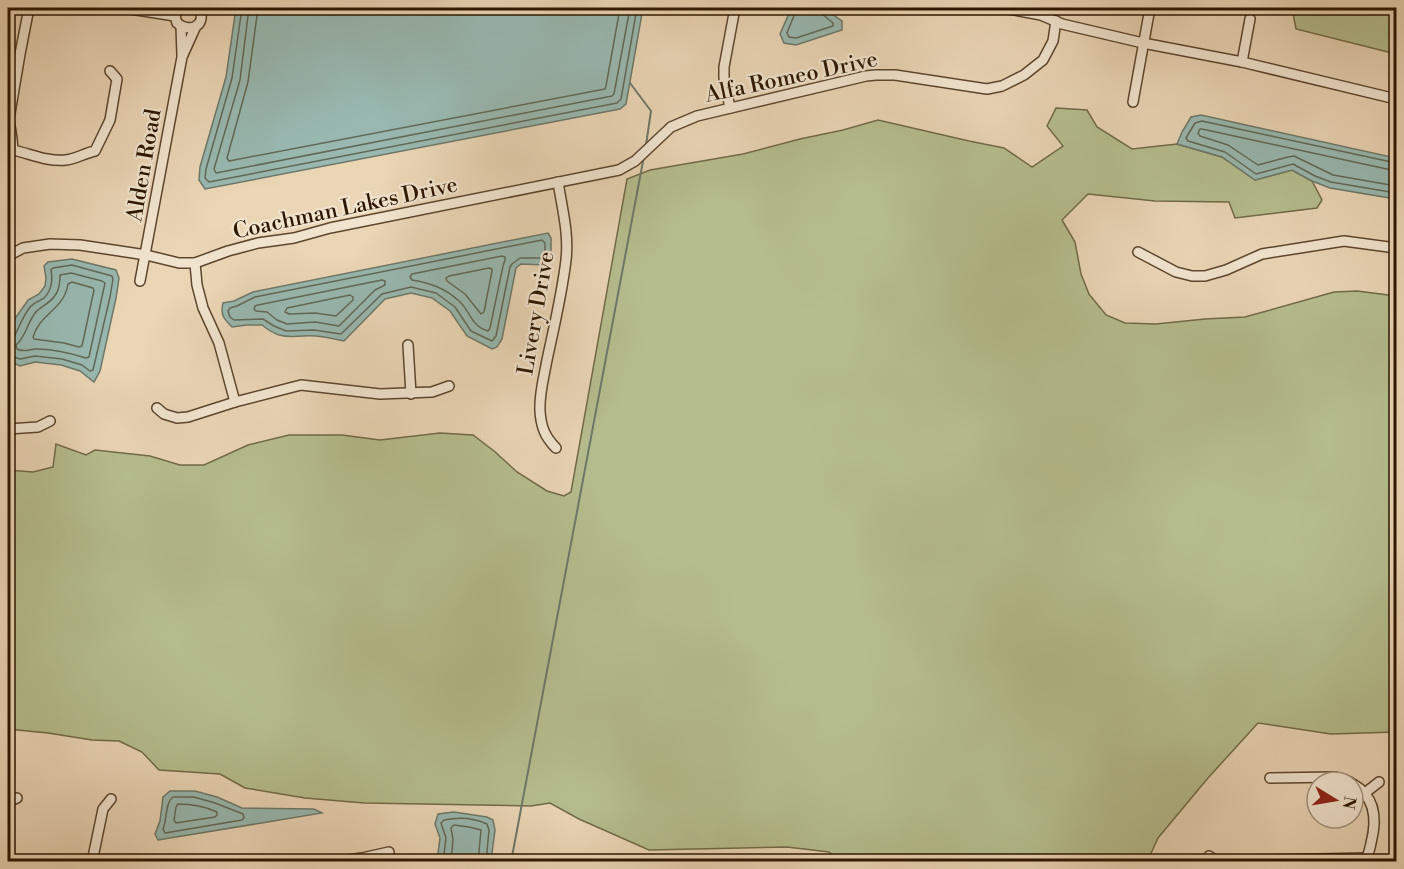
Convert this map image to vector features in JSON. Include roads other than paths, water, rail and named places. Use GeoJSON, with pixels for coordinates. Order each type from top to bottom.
{"type":"FeatureCollection","features":[{"type":"Feature","properties":{"kind":"street"},"geometry":{"type":"LineString","coordinates":[[29,8],[9,119],[13,150],[54,160],[69,160],[95,151],[111,120],[117,79],[110,71]]}},
{"type":"Feature","properties":{"kind":"street"},"geometry":{"type":"LineString","coordinates":[[123,8],[176,12],[177,23],[181,26],[191,28],[196,26]]}},
{"type":"Feature","properties":{"kind":"street","name":"Alden Road"},"geometry":{"type":"LineString","coordinates":[[182,57],[201,18],[202,13],[199,8]]}},
{"type":"Feature","properties":{"kind":"street"},"geometry":{"type":"LineString","coordinates":[[730,108],[723,78],[735,8]]}},
{"type":"Feature","properties":{"kind":"street"},"geometry":{"type":"LineString","coordinates":[[1003,8],[1041,15],[1062,24],[1143,43],[1242,62],[1396,99]]}},
{"type":"Feature","properties":{"kind":"street"},"geometry":{"type":"LineString","coordinates":[[1133,102],[1150,8]]}},
{"type":"Feature","properties":{"kind":"street"},"geometry":{"type":"LineString","coordinates":[[1242,62],[1250,19]]}},
{"type":"Feature","properties":{"kind":"street","name":"Alfa Romeo Drive"},"geometry":{"type":"LineString","coordinates":[[677,124],[697,116],[866,76],[895,75],[987,89],[1002,86],[1024,75],[1042,60],[1053,40],[1056,21]]}},
{"type":"Feature","properties":{"kind":"street","name":"Alden Road"},"geometry":{"type":"LineString","coordinates":[[140,281],[182,57],[181,26]]}},
{"type":"Feature","properties":{"kind":"street","name":"Coachman Lakes Drive"},"geometry":{"type":"LineString","coordinates":[[8,256],[24,248],[50,244],[80,245],[146,255],[179,263],[195,263],[258,243],[294,238],[433,206],[469,201],[610,172],[635,161],[657,139],[677,124]]}},
{"type":"Feature","properties":{"kind":"street","name":"Livery Drive"},"geometry":{"type":"LineString","coordinates":[[556,448],[547,438],[540,410],[541,392],[559,301],[567,243],[558,182]]}},
{"type":"Feature","properties":{"kind":"street"},"geometry":{"type":"LineString","coordinates":[[1138,252],[1176,272],[1205,276],[1226,270],[1262,254],[1344,241],[1396,248]]}},
{"type":"Feature","properties":{"kind":"street"},"geometry":{"type":"LineString","coordinates":[[195,263],[197,285],[203,308],[219,343],[235,402]]}},
{"type":"Feature","properties":{"kind":"street"},"geometry":{"type":"LineString","coordinates":[[408,345],[411,394]]}},
{"type":"Feature","properties":{"kind":"street"},"geometry":{"type":"LineString","coordinates":[[157,408],[164,414],[177,418],[188,417],[301,385],[380,394],[432,392],[449,386]]}},
{"type":"Feature","properties":{"kind":"street"},"geometry":{"type":"LineString","coordinates":[[8,429],[38,427],[50,421]]}},
{"type":"Feature","properties":{"kind":"street"},"geometry":{"type":"LineString","coordinates":[[1270,778],[1305,777]]}},
{"type":"Feature","properties":{"kind":"street"},"geometry":{"type":"LineString","coordinates":[[1209,856],[1215,860],[1225,861],[1367,860],[1375,820],[1373,808],[1365,794],[1379,782]]}},
{"type":"Feature","properties":{"kind":"street"},"geometry":{"type":"LineString","coordinates":[[8,802],[17,798]]}},
{"type":"Feature","properties":{"kind":"street"},"geometry":{"type":"LineString","coordinates":[[92,861],[103,809],[111,799]]}},
{"type":"Feature","properties":{"kind":"street"},"geometry":{"type":"LineString","coordinates":[[335,861],[389,852]]}},
{"type":"Feature","properties":{"kind":"street"},"geometry":{"type":"LineString","coordinates":[[549,861],[566,861]]}},
{"type":"Feature","properties":{"kind":"water"},"geometry":{"type":"Polygon","coordinates":[[[236,8],[643,8],[626,104],[620,109],[205,189],[199,180],[200,167],[226,77],[236,8]]]}},
{"type":"Feature","properties":{"kind":"water"},"geometry":{"type":"Polygon","coordinates":[[[790,8],[823,8],[842,21],[842,30],[796,45],[784,43],[780,34],[790,8]]]}},
{"type":"Feature","properties":{"kind":"water"},"geometry":{"type":"Polygon","coordinates":[[[1201,115],[1396,158],[1396,199],[1330,188],[1292,170],[1255,180],[1222,157],[1177,144],[1191,117],[1201,115]]]}},
{"type":"Feature","properties":{"kind":"water"},"geometry":{"type":"Polygon","coordinates":[[[548,233],[551,238],[551,257],[545,265],[521,264],[516,268],[502,339],[497,347],[492,349],[467,336],[450,311],[432,298],[411,293],[385,299],[344,341],[316,336],[282,336],[262,325],[232,327],[222,314],[223,303],[234,301],[253,292],[548,233]]]}},
{"type":"Feature","properties":{"kind":"water"},"geometry":{"type":"Polygon","coordinates":[[[72,259],[116,270],[119,278],[100,371],[94,382],[80,371],[61,365],[35,362],[20,366],[8,358],[8,342],[14,320],[28,300],[39,294],[45,286],[44,266],[48,262],[72,259]]]}},
{"type":"Feature","properties":{"kind":"water"},"geometry":{"type":"Polygon","coordinates":[[[170,791],[195,791],[217,797],[242,808],[314,809],[322,813],[158,840],[155,834],[160,821],[163,797],[170,791]]]}},
{"type":"Feature","properties":{"kind":"water"},"geometry":{"type":"Polygon","coordinates":[[[454,812],[493,820],[495,830],[491,861],[437,861],[440,838],[435,824],[438,814],[454,812]]]}},
{"type":"Feature","properties":{"kind":"waterway"},"geometry":{"type":"LineString","coordinates":[[630,83],[651,111],[646,145]]}},
{"type":"Feature","properties":{"kind":"waterway"},"geometry":{"type":"LineString","coordinates":[[511,862],[644,156]]}}]}
